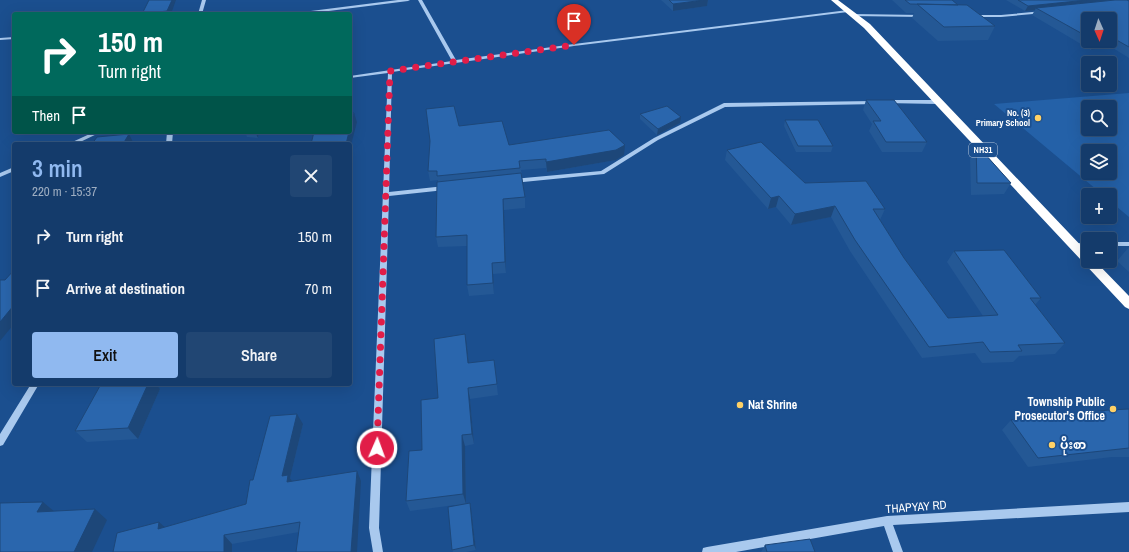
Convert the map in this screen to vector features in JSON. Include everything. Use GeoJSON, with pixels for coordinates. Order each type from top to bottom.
{"type":"FeatureCollection","features":[{"type":"Feature","properties":{"kind":"highway","name":"NH31"},"geometry":{"type":"LineString","coordinates":[[834,0],[867,26],[1129,304]]}},
{"type":"Feature","properties":{"kind":"street"},"geometry":{"type":"LineString","coordinates":[[201,12],[204,0]]}},
{"type":"Feature","properties":{"kind":"street"},"geometry":{"type":"LineString","coordinates":[[311,12],[408,0]]}},
{"type":"Feature","properties":{"kind":"street"},"geometry":{"type":"LineString","coordinates":[[420,0],[455,62]]}},
{"type":"Feature","properties":{"kind":"street"},"geometry":{"type":"LineString","coordinates":[[970,16],[1001,16],[1046,12]]}},
{"type":"Feature","properties":{"kind":"street"},"geometry":{"type":"LineString","coordinates":[[352,77],[582,44],[851,13],[931,16]]}},
{"type":"Feature","properties":{"kind":"street"},"geometry":{"type":"LineString","coordinates":[[0,39],[12,38]]}},
{"type":"Feature","properties":{"kind":"street"},"geometry":{"type":"LineString","coordinates":[[378,552],[374,528],[390,71]]}},
{"type":"Feature","properties":{"kind":"street"},"geometry":{"type":"LineString","coordinates":[[509,182],[602,173],[656,139],[724,105],[937,102]]}},
{"type":"Feature","properties":{"kind":"street"},"geometry":{"type":"LineString","coordinates":[[76,142],[94,134]]}},
{"type":"Feature","properties":{"kind":"street"},"geometry":{"type":"LineString","coordinates":[[0,175],[12,169]]}},
{"type":"Feature","properties":{"kind":"street"},"geometry":{"type":"LineString","coordinates":[[386,194],[456,187]]}},
{"type":"Feature","properties":{"kind":"street"},"geometry":{"type":"LineString","coordinates":[[1117,244],[1129,244]]}},
{"type":"Feature","properties":{"kind":"street"},"geometry":{"type":"LineString","coordinates":[[1073,245],[1081,245]]}},
{"type":"Feature","properties":{"kind":"street"},"geometry":{"type":"LineString","coordinates":[[0,442],[34,386]]}},
{"type":"Feature","properties":{"kind":"street","name":"THAPYAY RD"},"geometry":{"type":"LineString","coordinates":[[707,552],[887,521],[1129,507]]}},
{"type":"Feature","properties":{"kind":"street"},"geometry":{"type":"LineString","coordinates":[[887,521],[898,552]]}},
{"type":"Feature","properties":{"kind":"shaded area"},"geometry":{"type":"Polygon","coordinates":[[[1129,93],[1129,217],[1117,207],[1117,188],[1095,188],[1085,180],[1117,180],[1117,144],[1081,144],[1081,177],[994,104],[1129,93]]]}},
{"type":"Feature","properties":{"kind":"building"},"geometry":{"type":"Polygon","coordinates":[[[149,0],[172,0],[167,11],[143,12],[149,0]]]}},
{"type":"Feature","properties":{"kind":"building"},"geometry":{"type":"Polygon","coordinates":[[[669,0],[704,0],[673,4],[669,0]]]}},
{"type":"Feature","properties":{"kind":"building"},"geometry":{"type":"Polygon","coordinates":[[[905,0],[952,0],[958,5],[910,4],[905,0]]]}},
{"type":"Feature","properties":{"kind":"building"},"geometry":{"type":"Polygon","coordinates":[[[1018,0],[1087,0],[1028,6],[1018,0]]]}},
{"type":"Feature","properties":{"kind":"building"},"geometry":{"type":"Polygon","coordinates":[[[1127,0],[1129,1],[1129,47],[1117,40],[1117,12],[1081,12],[1081,33],[1036,8],[1127,0]]]}},
{"type":"Feature","properties":{"kind":"building"},"geometry":{"type":"Polygon","coordinates":[[[917,4],[967,5],[995,26],[944,27],[917,4]]]}},
{"type":"Feature","properties":{"kind":"building"},"geometry":{"type":"Polygon","coordinates":[[[866,100],[894,100],[927,142],[886,142],[873,121],[881,121],[866,100]]]}},
{"type":"Feature","properties":{"kind":"building"},"geometry":{"type":"Polygon","coordinates":[[[454,106],[459,126],[502,121],[509,145],[609,130],[625,145],[616,150],[546,162],[546,159],[519,161],[520,168],[437,176],[437,171],[428,171],[430,141],[426,109],[454,106]]]}},
{"type":"Feature","properties":{"kind":"building"},"geometry":{"type":"Polygon","coordinates":[[[667,106],[681,117],[658,129],[640,114],[667,106]]]}},
{"type":"Feature","properties":{"kind":"building"},"geometry":{"type":"Polygon","coordinates":[[[785,120],[818,120],[833,146],[798,146],[785,120]]]}},
{"type":"Feature","properties":{"kind":"building"},"geometry":{"type":"Polygon","coordinates":[[[129,134],[124,142],[93,142],[97,137],[129,134]]]}},
{"type":"Feature","properties":{"kind":"building"},"geometry":{"type":"Polygon","coordinates":[[[314,134],[348,134],[346,142],[312,142],[314,134]]]}},
{"type":"Feature","properties":{"kind":"building"},"geometry":{"type":"Polygon","coordinates":[[[761,142],[805,183],[866,181],[885,209],[873,209],[904,258],[948,318],[998,315],[954,251],[1004,250],[1041,298],[1030,298],[1065,343],[1018,345],[1022,351],[990,352],[983,342],[929,347],[855,240],[835,206],[795,214],[779,196],[771,198],[727,150],[761,142]]]}},
{"type":"Feature","properties":{"kind":"building"},"geometry":{"type":"Polygon","coordinates":[[[976,144],[1011,183],[977,183],[976,144]]]}},
{"type":"Feature","properties":{"kind":"building"},"geometry":{"type":"Polygon","coordinates":[[[521,173],[525,197],[503,199],[505,262],[492,263],[493,283],[467,285],[467,235],[436,237],[437,182],[521,173]]]}},
{"type":"Feature","properties":{"kind":"building"},"geometry":{"type":"Polygon","coordinates":[[[12,272],[12,307],[0,322],[0,280],[5,280],[12,272]]]}},
{"type":"Feature","properties":{"kind":"building"},"geometry":{"type":"Polygon","coordinates":[[[465,334],[468,363],[494,360],[497,384],[468,388],[472,434],[462,435],[463,494],[406,501],[409,451],[422,450],[421,400],[438,398],[434,339],[465,334]]]}},
{"type":"Feature","properties":{"kind":"building"},"geometry":{"type":"Polygon","coordinates":[[[100,386],[147,386],[128,428],[75,431],[100,386]]]}},
{"type":"Feature","properties":{"kind":"building"},"geometry":{"type":"Polygon","coordinates":[[[1129,409],[1129,448],[1038,458],[1011,420],[1109,410],[1129,409]]]}},
{"type":"Feature","properties":{"kind":"building"},"geometry":{"type":"Polygon","coordinates":[[[297,414],[282,476],[288,475],[287,482],[357,471],[351,552],[296,552],[300,522],[224,535],[224,552],[113,552],[117,533],[159,522],[158,529],[246,504],[250,480],[253,480],[270,416],[297,414]]]}},
{"type":"Feature","properties":{"kind":"building"},"geometry":{"type":"Polygon","coordinates":[[[43,502],[37,512],[95,509],[74,552],[0,552],[0,503],[43,502]]]}},
{"type":"Feature","properties":{"kind":"building"},"geometry":{"type":"Polygon","coordinates":[[[470,503],[474,545],[452,550],[448,507],[470,503]]]}},
{"type":"Feature","properties":{"kind":"building"},"geometry":{"type":"Polygon","coordinates":[[[810,539],[815,552],[767,552],[765,545],[810,539]]]}},
{"type":"Feature","properties":{"kind":"place","name":"No. (3) Primary School"},"geometry":{"type":"Point","coordinates":[1038,118]}},
{"type":"Feature","properties":{"kind":"place","name":"Nat Shrine"},"geometry":{"type":"Point","coordinates":[740,405]}},
{"type":"Feature","properties":{"kind":"place","name":"Township Public Prosecutor's Office"},"geometry":{"type":"Point","coordinates":[1113,409]}},
{"type":"Feature","properties":{"kind":"place","name":"ပိုးစာ"},"geometry":{"type":"Point","coordinates":[1052,445]}},
{"type":"Feature","properties":{"kind":"route"},"geometry":{"type":"LineString","coordinates":[[377,448],[390,71],[574,45]]}}]}
